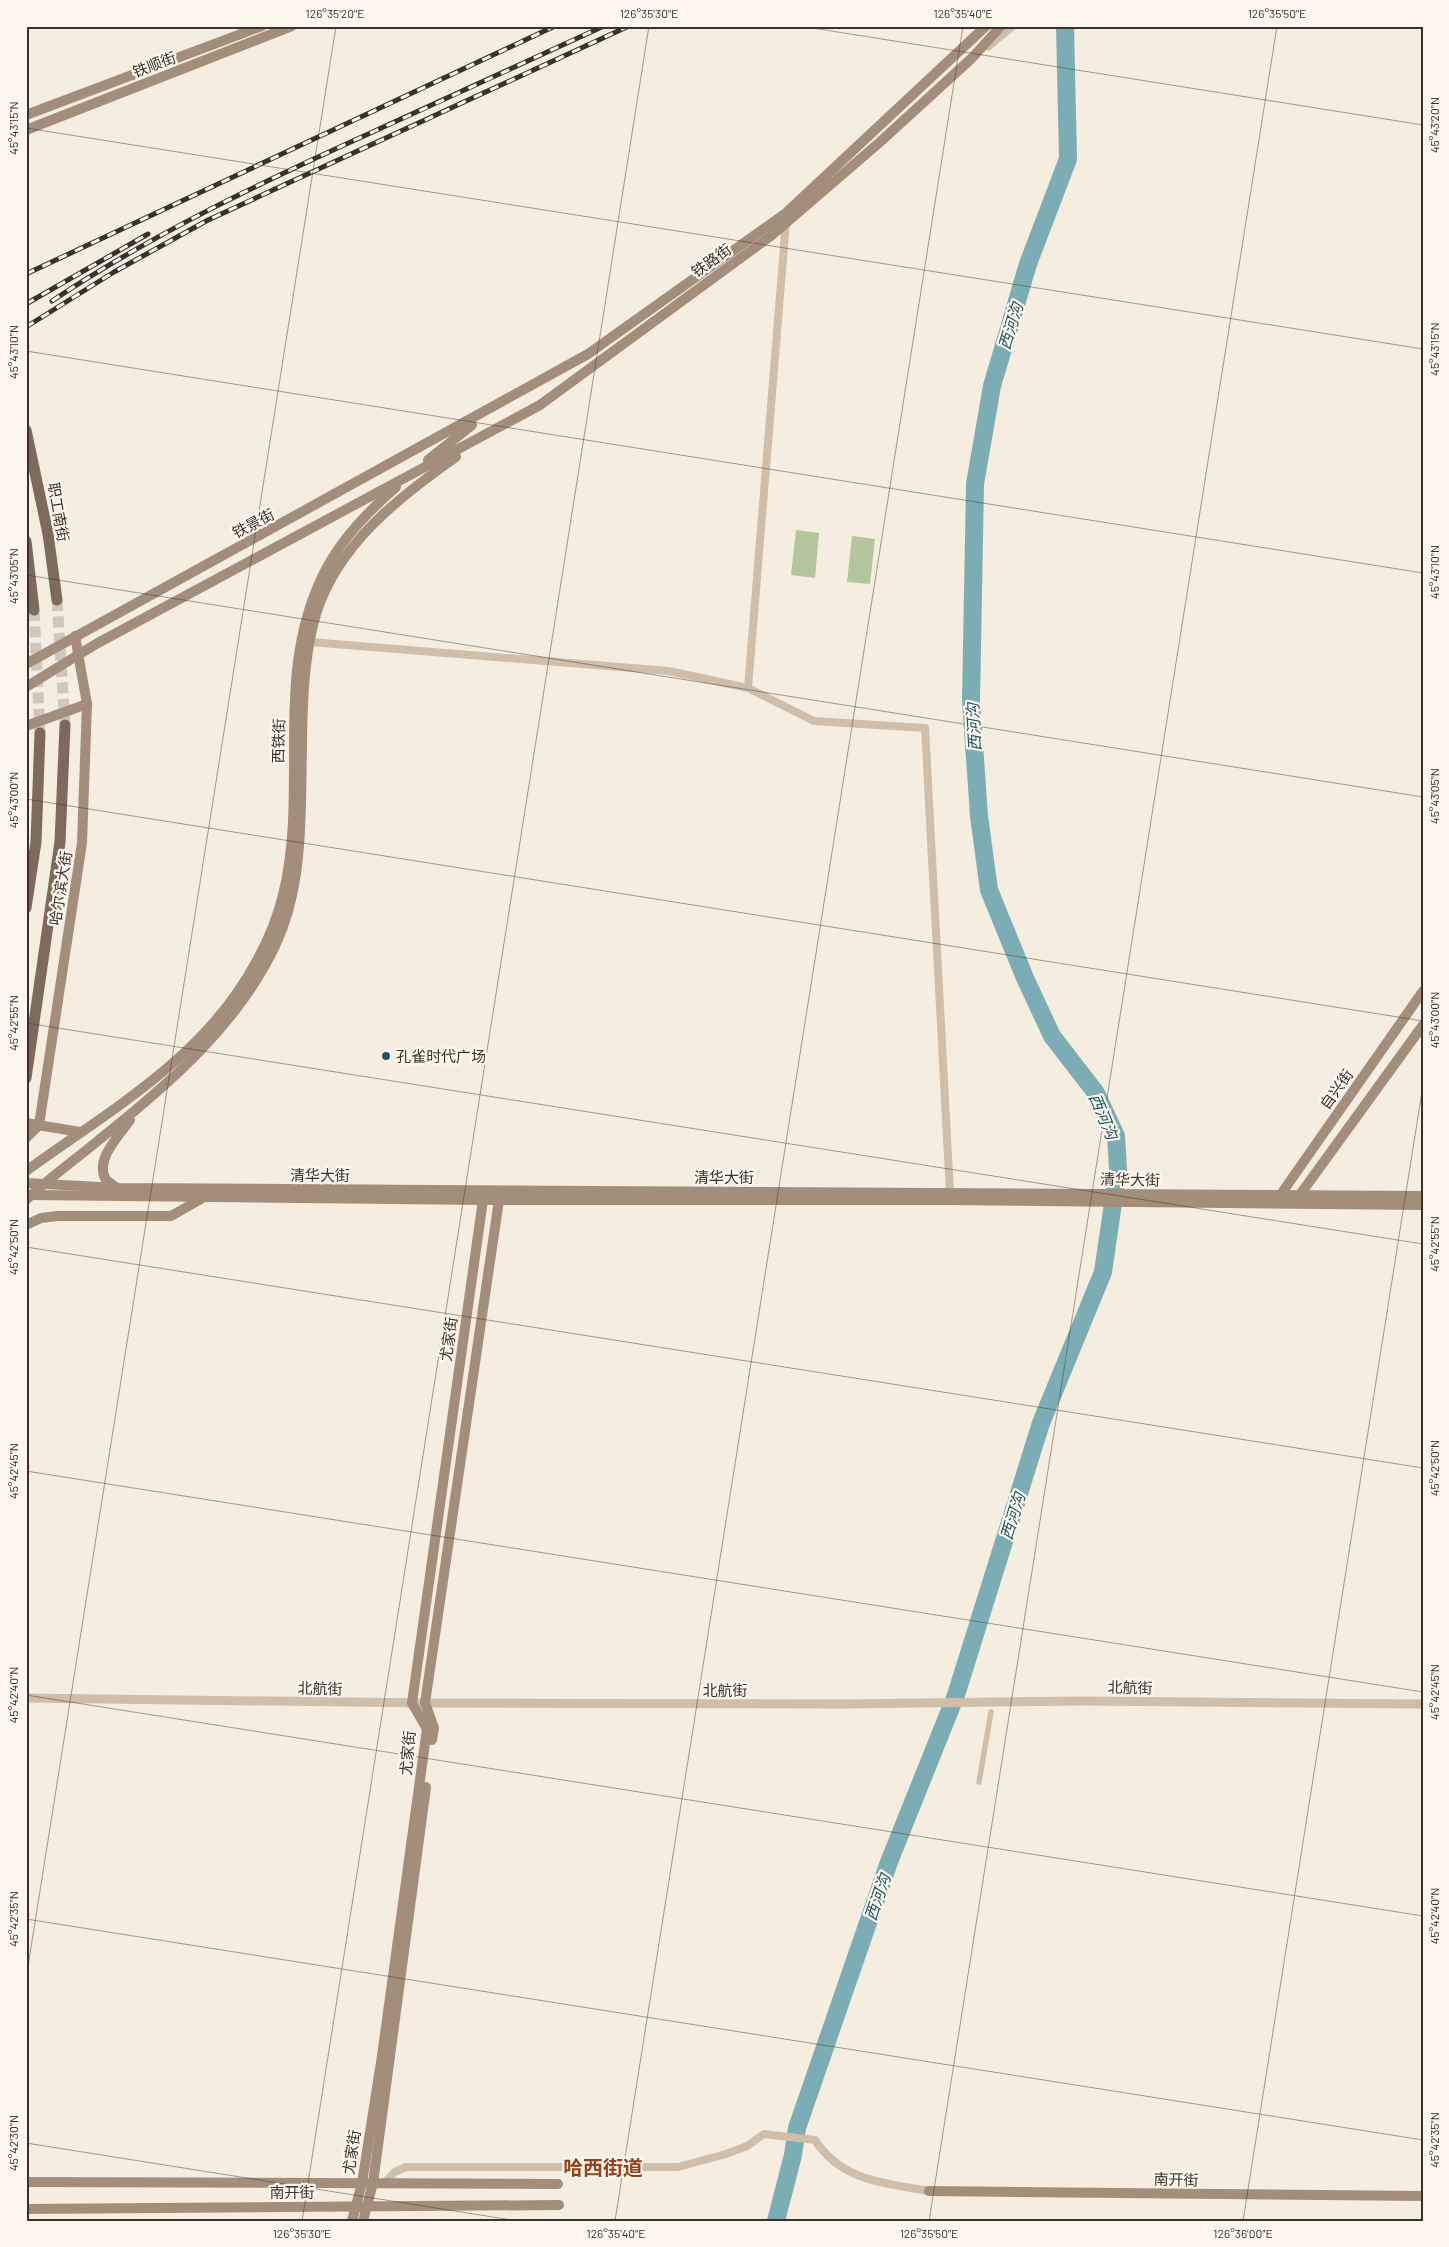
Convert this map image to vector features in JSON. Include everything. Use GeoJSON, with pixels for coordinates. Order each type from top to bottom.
{"type":"FeatureCollection","features":[{"type":"Feature","properties":{"kind":"main road","name":"铁顺街"},"geometry":{"type":"LineString","coordinates":[[26,115],[262,26]]}},
{"type":"Feature","properties":{"kind":"main road","name":"铁顺街"},"geometry":{"type":"LineString","coordinates":[[26,130],[292,26]]}},
{"type":"Feature","properties":{"kind":"main road","name":"铁路街"},"geometry":{"type":"LineString","coordinates":[[493,408],[588,354],[786,213],[986,26]]}},
{"type":"Feature","properties":{"kind":"main road","name":"铁路街"},"geometry":{"type":"LineString","coordinates":[[408,476],[540,405],[786,222],[880,142],[960,68],[1001,26]]}},
{"type":"Feature","properties":{"kind":"main road","name":"西铁街"},"geometry":{"type":"LineString","coordinates":[[26,1171],[170,1068],[212,1024],[244,982],[264,947],[283,895],[289,862],[296,671],[309,610],[326,568],[345,540],[408,476],[493,408]]}},
{"type":"Feature","properties":{"kind":"main road","name":"铁景街"},"geometry":{"type":"LineString","coordinates":[[26,664],[493,408]]}},
{"type":"Feature","properties":{"kind":"main road","name":"职工南街"},"geometry":{"type":"LineString","coordinates":[[26,430],[48,534],[57,600]]}},
{"type":"Feature","properties":{"kind":"main road","name":"西铁街"},"geometry":{"type":"LineString","coordinates":[[29,1198],[148,1101],[224,1024],[258,979],[277,942],[293,890],[299,855],[305,691],[310,642],[316,614],[330,582],[356,543],[382,515],[414,488],[492,431]]}},
{"type":"Feature","properties":{"kind":"main road"},"geometry":{"type":"LineString","coordinates":[[26,687],[78,655],[408,476]]}},
{"type":"Feature","properties":{"kind":"main road"},"geometry":{"type":"LineString","coordinates":[[26,542],[34,610]]}},
{"type":"Feature","properties":{"kind":"main road","name":"哈尔滨大街"},"geometry":{"type":"LineString","coordinates":[[39,1125],[82,843],[87,704],[75,636]]}},
{"type":"Feature","properties":{"kind":"main road"},"geometry":{"type":"LineString","coordinates":[[26,726],[87,704]]}},
{"type":"Feature","properties":{"kind":"main road"},"geometry":{"type":"LineString","coordinates":[[26,1078],[60,842],[65,725]]}},
{"type":"Feature","properties":{"kind":"main road"},"geometry":{"type":"LineString","coordinates":[[26,908],[36,842],[40,733]]}},
{"type":"Feature","properties":{"kind":"main road","name":"自兴街"},"geometry":{"type":"LineString","coordinates":[[1279,1201],[1423,991]]}},
{"type":"Feature","properties":{"kind":"main road"},"geometry":{"type":"LineString","coordinates":[[1299,1201],[1423,1025]]}},
{"type":"Feature","properties":{"kind":"main road"},"geometry":{"type":"LineString","coordinates":[[118,1188],[106,1180],[102,1166],[110,1148],[139,1108]]}},
{"type":"Feature","properties":{"kind":"main road"},"geometry":{"type":"LineString","coordinates":[[26,1123],[80,1132]]}},
{"type":"Feature","properties":{"kind":"main road"},"geometry":{"type":"LineString","coordinates":[[26,1138],[39,1125]]}},
{"type":"Feature","properties":{"kind":"main road","name":"清华大街"},"geometry":{"type":"LineString","coordinates":[[26,1183],[42,1186],[118,1188],[950,1192],[1024,1196],[1423,1205]]}},
{"type":"Feature","properties":{"kind":"main road","name":"清华大街"},"geometry":{"type":"LineString","coordinates":[[29,1198],[499,1200],[1024,1196]]}},
{"type":"Feature","properties":{"kind":"main road","name":"清华大街"},"geometry":{"type":"LineString","coordinates":[[1299,1201],[1423,1196]]}},
{"type":"Feature","properties":{"kind":"main road"},"geometry":{"type":"LineString","coordinates":[[26,1225],[40,1218],[57,1216],[171,1216],[193,1202],[206,1198]]}},
{"type":"Feature","properties":{"kind":"main road","name":"尤家街"},"geometry":{"type":"LineString","coordinates":[[352,2221],[362,2182],[382,2056],[427,1729],[412,1703],[483,1200]]}},
{"type":"Feature","properties":{"kind":"main road","name":"尤家街"},"geometry":{"type":"LineString","coordinates":[[363,2221],[378,2183],[434,1728],[425,1703],[499,1200]]}},
{"type":"Feature","properties":{"kind":"main road","name":"南开街"},"geometry":{"type":"LineString","coordinates":[[26,2182],[558,2184]]}},
{"type":"Feature","properties":{"kind":"main road","name":"南开街"},"geometry":{"type":"LineString","coordinates":[[929,2191],[1423,2196]]}},
{"type":"Feature","properties":{"kind":"main road","name":"南开街"},"geometry":{"type":"LineString","coordinates":[[26,2209],[559,2205]]}},
{"type":"Feature","properties":{"kind":"street"},"geometry":{"type":"LineString","coordinates":[[960,68],[1012,26]]}},
{"type":"Feature","properties":{"kind":"street"},"geometry":{"type":"LineString","coordinates":[[748,688],[786,222]]}},
{"type":"Feature","properties":{"kind":"street"},"geometry":{"type":"LineString","coordinates":[[310,642],[668,671],[748,688],[814,721],[925,728],[950,1192]]}},
{"type":"Feature","properties":{"kind":"street","name":"北航街"},"geometry":{"type":"LineString","coordinates":[[26,1698],[412,1703],[1010,1704],[1082,1701],[1423,1704]]}},
{"type":"Feature","properties":{"kind":"street"},"geometry":{"type":"LineString","coordinates":[[979,1782],[991,1712]]}},
{"type":"Feature","properties":{"kind":"street"},"geometry":{"type":"LineString","coordinates":[[378,2183],[406,2167],[678,2167],[726,2154],[747,2146],[765,2134],[815,2140],[823,2153],[857,2177],[929,2191]]}},
{"type":"Feature","properties":{"kind":"green space"},"geometry":{"type":"Polygon","coordinates":[[[796,530],[819,533],[815,578],[791,575],[796,530]]]}},
{"type":"Feature","properties":{"kind":"green space"},"geometry":{"type":"Polygon","coordinates":[[[852,536],[875,539],[870,584],[847,582],[852,536]]]}},
{"type":"Feature","properties":{"kind":"waterway","name":"西河沟"},"geometry":{"type":"LineString","coordinates":[[776,2221],[793,2155],[797,2128],[889,1862],[956,1695],[1041,1423],[1103,1272],[1118,1169],[1116,1136],[1096,1093],[1052,1036],[1025,978],[989,890],[979,816],[971,701],[975,484],[992,386],[1028,264],[1068,159],[1065,26]]}},
{"type":"Feature","properties":{"kind":"tunnel"},"geometry":{"type":"LineString","coordinates":[[57,600],[65,725]]}},
{"type":"Feature","properties":{"kind":"tunnel"},"geometry":{"type":"LineString","coordinates":[[34,610],[40,733]]}},
{"type":"Feature","properties":{"kind":"railway"},"geometry":{"type":"LineString","coordinates":[[26,274],[555,26]]}},
{"type":"Feature","properties":{"kind":"railway"},"geometry":{"type":"LineString","coordinates":[[52,301],[166,232],[245,192],[604,26]]}},
{"type":"Feature","properties":{"kind":"railway"},"geometry":{"type":"LineString","coordinates":[[26,327],[114,272],[208,220],[629,26]]}},
{"type":"Feature","properties":{"kind":"railway"},"geometry":{"type":"LineString","coordinates":[[26,304],[148,234]]}},
{"type":"Feature","properties":{"kind":"place","name":"孔雀时代广场"},"geometry":{"type":"Point","coordinates":[386,1056]}},
{"type":"Feature","properties":{"kind":"district","name":"哈西街道"},"geometry":{"type":"Point","coordinates":[603,2167]}}]}
